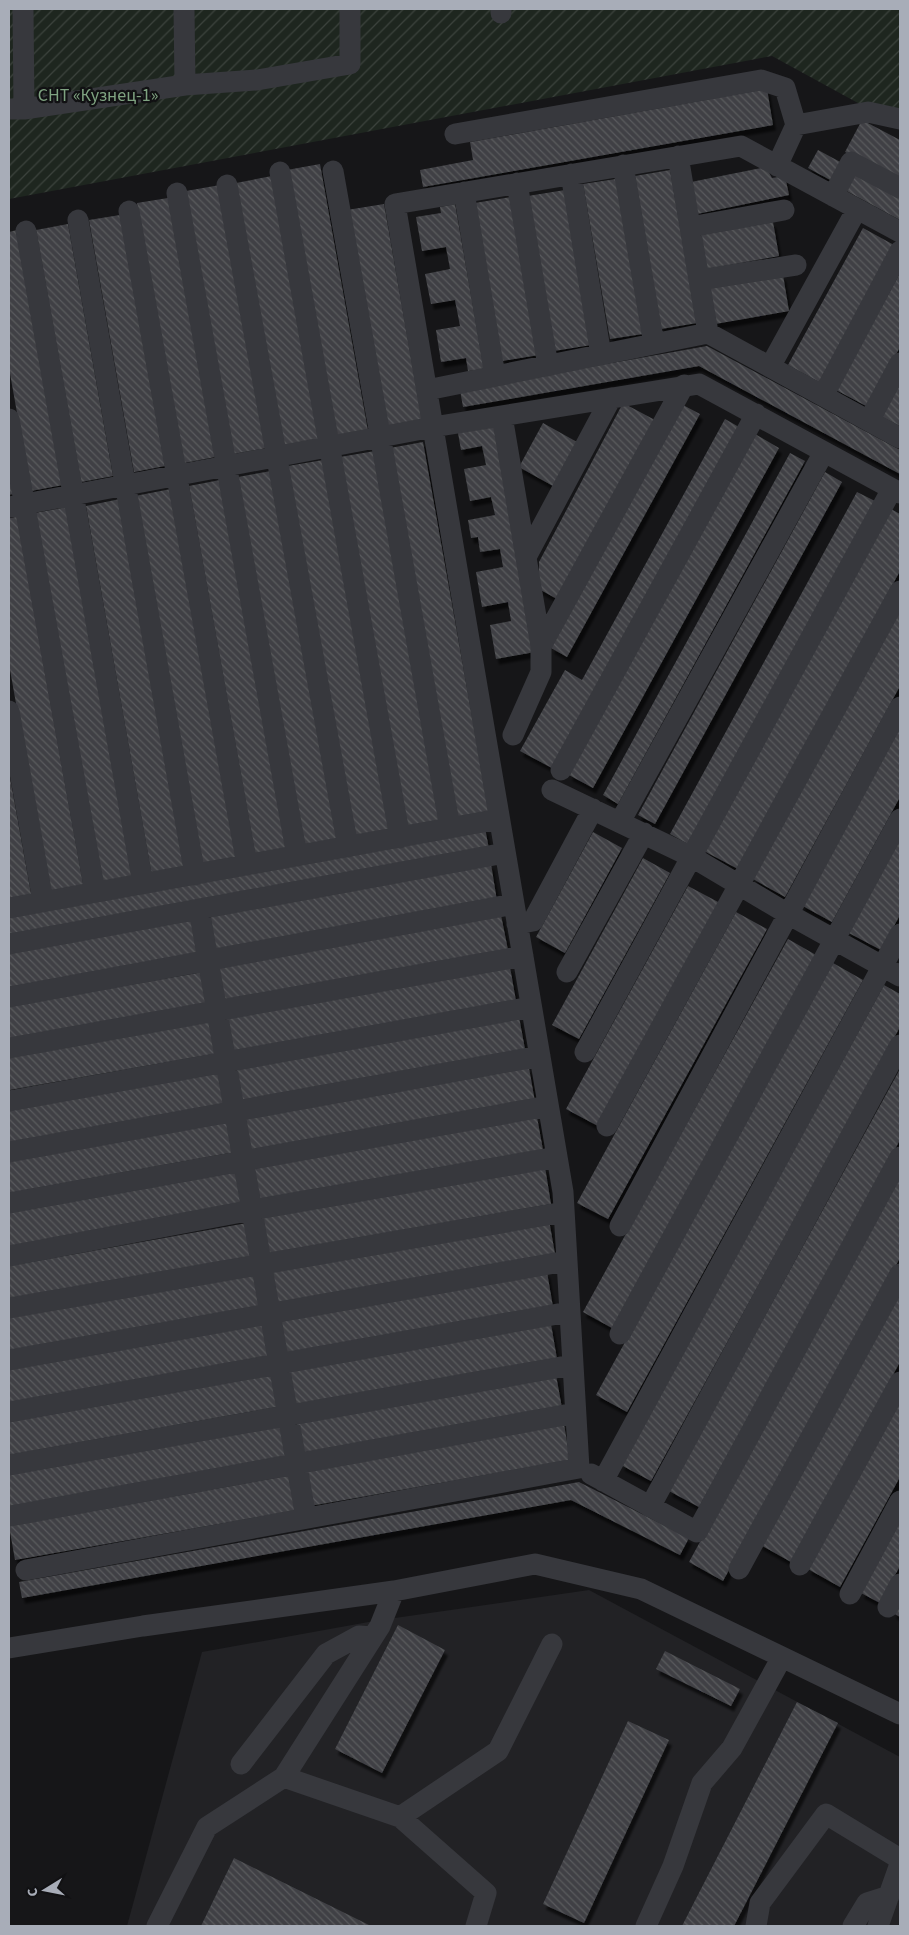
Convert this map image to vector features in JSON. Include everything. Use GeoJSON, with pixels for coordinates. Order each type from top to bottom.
{"type":"FeatureCollection","features":[{"type":"Feature","properties":{"kind":"street"},"geometry":{"type":"LineString","coordinates":[[23,9],[17,109],[185,85],[257,80],[350,64],[350,9]]}},
{"type":"Feature","properties":{"kind":"street"},"geometry":{"type":"LineString","coordinates":[[184,9],[185,85]]}},
{"type":"Feature","properties":{"kind":"street"},"geometry":{"type":"LineString","coordinates":[[455,134],[761,80],[785,88],[796,126],[777,166]]}},
{"type":"Feature","properties":{"kind":"street"},"geometry":{"type":"LineString","coordinates":[[796,126],[868,112],[900,119]]}},
{"type":"Feature","properties":{"kind":"street"},"geometry":{"type":"LineString","coordinates":[[579,1468],[564,1212],[557,1157],[395,204],[741,146],[900,232]]}},
{"type":"Feature","properties":{"kind":"street"},"geometry":{"type":"LineString","coordinates":[[678,156],[708,334]]}},
{"type":"Feature","properties":{"kind":"street"},"geometry":{"type":"LineString","coordinates":[[833,196],[851,162],[900,188]]}},
{"type":"Feature","properties":{"kind":"street"},"geometry":{"type":"LineString","coordinates":[[623,166],[654,344]]}},
{"type":"Feature","properties":{"kind":"street"},"geometry":{"type":"LineString","coordinates":[[333,171],[450,828]]}},
{"type":"Feature","properties":{"kind":"street"},"geometry":{"type":"LineString","coordinates":[[280,172],[400,838]]}},
{"type":"Feature","properties":{"kind":"street"},"geometry":{"type":"LineString","coordinates":[[572,174],[601,355]]}},
{"type":"Feature","properties":{"kind":"street"},"geometry":{"type":"LineString","coordinates":[[518,183],[548,366]]}},
{"type":"Feature","properties":{"kind":"street"},"geometry":{"type":"LineString","coordinates":[[227,185],[348,847]]}},
{"type":"Feature","properties":{"kind":"street"},"geometry":{"type":"LineString","coordinates":[[464,192],[495,376]]}},
{"type":"Feature","properties":{"kind":"street"},"geometry":{"type":"LineString","coordinates":[[177,193],[297,856]]}},
{"type":"Feature","properties":{"kind":"street"},"geometry":{"type":"LineString","coordinates":[[770,367],[857,209]]}},
{"type":"Feature","properties":{"kind":"street"},"geometry":{"type":"LineString","coordinates":[[690,227],[784,210]]}},
{"type":"Feature","properties":{"kind":"street"},"geometry":{"type":"LineString","coordinates":[[129,211],[247,865]]}},
{"type":"Feature","properties":{"kind":"street"},"geometry":{"type":"LineString","coordinates":[[78,220],[195,874]]}},
{"type":"Feature","properties":{"kind":"street"},"geometry":{"type":"LineString","coordinates":[[26,231],[143,884]]}},
{"type":"Feature","properties":{"kind":"street"},"geometry":{"type":"LineString","coordinates":[[823,396],[900,251]]}},
{"type":"Feature","properties":{"kind":"street"},"geometry":{"type":"LineString","coordinates":[[699,280],[796,266]]}},
{"type":"Feature","properties":{"kind":"street"},"geometry":{"type":"LineString","coordinates":[[427,390],[708,334],[900,438]]}},
{"type":"Feature","properties":{"kind":"street"},"geometry":{"type":"LineString","coordinates":[[869,421],[900,363]]}},
{"type":"Feature","properties":{"kind":"street"},"geometry":{"type":"LineString","coordinates":[[17,506],[433,427],[699,384],[896,491],[585,1052]]}},
{"type":"Feature","properties":{"kind":"street"},"geometry":{"type":"LineString","coordinates":[[541,646],[684,386]]}},
{"type":"Feature","properties":{"kind":"street"},"geometry":{"type":"LineString","coordinates":[[526,557],[611,398]]}},
{"type":"Feature","properties":{"kind":"street"},"geometry":{"type":"LineString","coordinates":[[561,770],[756,414]]}},
{"type":"Feature","properties":{"kind":"street"},"geometry":{"type":"LineString","coordinates":[[502,416],[541,646],[541,672],[513,736]]}},
{"type":"Feature","properties":{"kind":"street"},"geometry":{"type":"LineString","coordinates":[[9,419],[17,506],[95,892]]}},
{"type":"Feature","properties":{"kind":"street"},"geometry":{"type":"LineString","coordinates":[[620,822],[824,452]]}},
{"type":"Feature","properties":{"kind":"street"},"geometry":{"type":"LineString","coordinates":[[607,1126],[900,591]]}},
{"type":"Feature","properties":{"kind":"street"},"geometry":{"type":"LineString","coordinates":[[620,1226],[900,707]]}},
{"type":"Feature","properties":{"kind":"street"},"geometry":{"type":"LineString","coordinates":[[9,710],[43,901]]}},
{"type":"Feature","properties":{"kind":"street"},"geometry":{"type":"LineString","coordinates":[[552,790],[692,857],[788,914],[892,971]]}},
{"type":"Feature","properties":{"kind":"street"},"geometry":{"type":"LineString","coordinates":[[9,997],[208,960],[516,914],[533,921],[593,809]]}},
{"type":"Feature","properties":{"kind":"street"},"geometry":{"type":"LineString","coordinates":[[9,908],[499,819]]}},
{"type":"Feature","properties":{"kind":"street"},"geometry":{"type":"LineString","coordinates":[[620,1334],[900,820]]}},
{"type":"Feature","properties":{"kind":"street"},"geometry":{"type":"LineString","coordinates":[[567,972],[644,833]]}},
{"type":"Feature","properties":{"kind":"street"},"geometry":{"type":"LineString","coordinates":[[9,944],[505,853]]}},
{"type":"Feature","properties":{"kind":"street"},"geometry":{"type":"LineString","coordinates":[[199,909],[306,1518]]}},
{"type":"Feature","properties":{"kind":"street"},"geometry":{"type":"LineString","coordinates":[[603,1481],[892,971],[900,934]]}},
{"type":"Feature","properties":{"kind":"street"},"geometry":{"type":"LineString","coordinates":[[9,1048],[523,956]]}},
{"type":"Feature","properties":{"kind":"street"},"geometry":{"type":"LineString","coordinates":[[9,1101],[531,1007]]}},
{"type":"Feature","properties":{"kind":"street"},"geometry":{"type":"LineString","coordinates":[[650,1507],[900,1045]]}},
{"type":"Feature","properties":{"kind":"street"},"geometry":{"type":"LineString","coordinates":[[9,1152],[540,1056]]}},
{"type":"Feature","properties":{"kind":"street"},"geometry":{"type":"LineString","coordinates":[[9,1203],[548,1106]]}},
{"type":"Feature","properties":{"kind":"street"},"geometry":{"type":"LineString","coordinates":[[9,1256],[252,1210],[557,1157]]}},
{"type":"Feature","properties":{"kind":"street"},"geometry":{"type":"LineString","coordinates":[[26,1570],[579,1468],[697,1532],[900,1157]]}},
{"type":"Feature","properties":{"kind":"street"},"geometry":{"type":"LineString","coordinates":[[9,1308],[564,1212]]}},
{"type":"Feature","properties":{"kind":"street"},"geometry":{"type":"LineString","coordinates":[[9,1360],[566,1260]]}},
{"type":"Feature","properties":{"kind":"street"},"geometry":{"type":"LineString","coordinates":[[739,1569],[900,1274]]}},
{"type":"Feature","properties":{"kind":"street"},"geometry":{"type":"LineString","coordinates":[[9,1412],[569,1312]]}},
{"type":"Feature","properties":{"kind":"street"},"geometry":{"type":"LineString","coordinates":[[9,1466],[572,1365]]}},
{"type":"Feature","properties":{"kind":"street"},"geometry":{"type":"LineString","coordinates":[[800,1565],[900,1382]]}},
{"type":"Feature","properties":{"kind":"street"},"geometry":{"type":"LineString","coordinates":[[10,1516],[575,1413]]}},
{"type":"Feature","properties":{"kind":"street"},"geometry":{"type":"LineString","coordinates":[[850,1594],[900,1501]]}},
{"type":"Feature","properties":{"kind":"street"},"geometry":{"type":"LineString","coordinates":[[9,1648],[143,1626],[394,1592],[535,1564],[641,1589],[900,1714]]}},
{"type":"Feature","properties":{"kind":"street"},"geometry":{"type":"LineString","coordinates":[[888,1607],[900,1584]]}},
{"type":"Feature","properties":{"kind":"street"},"geometry":{"type":"LineString","coordinates":[[157,1926],[207,1828],[284,1777],[380,1626],[394,1592]]}},
{"type":"Feature","properties":{"kind":"street"},"geometry":{"type":"LineString","coordinates":[[241,1764],[326,1654],[359,1636],[373,1637]]}},
{"type":"Feature","properties":{"kind":"street"},"geometry":{"type":"LineString","coordinates":[[400,1817],[498,1752],[552,1644]]}},
{"type":"Feature","properties":{"kind":"street"},"geometry":{"type":"LineString","coordinates":[[646,1926],[673,1866],[702,1784],[732,1748],[782,1656]]}},
{"type":"Feature","properties":{"kind":"street"},"geometry":{"type":"LineString","coordinates":[[284,1777],[400,1817],[486,1893],[476,1926]]}},
{"type":"Feature","properties":{"kind":"street"},"geometry":{"type":"LineString","coordinates":[[756,1926],[760,1903],[826,1814],[900,1859]]}},
{"type":"Feature","properties":{"kind":"street"},"geometry":{"type":"LineString","coordinates":[[879,1926],[900,1864]]}},
{"type":"Feature","properties":{"kind":"street"},"geometry":{"type":"LineString","coordinates":[[853,1926],[867,1903],[889,1896]]}},
{"type":"Feature","properties":{"kind":"shaded area"},"geometry":{"type":"Polygon","coordinates":[[[589,1590],[900,1757],[900,1926],[127,1926],[202,1652],[374,1621],[589,1590]]]}},
{"type":"Feature","properties":{"kind":"green space","name":"СНТ «Кузнец-1»"},"geometry":{"type":"Polygon","coordinates":[[[9,9],[900,9],[900,126],[772,56],[9,199],[9,9]]]}},
{"type":"Feature","properties":{"kind":"building"},"geometry":{"type":"Polygon","coordinates":[[[767,89],[773,125],[423,187],[420,170],[473,160],[470,142],[767,89]]]}},
{"type":"Feature","properties":{"kind":"building"},"geometry":{"type":"Polygon","coordinates":[[[862,120],[900,140],[900,180],[845,152],[862,120]]]}},
{"type":"Feature","properties":{"kind":"building"},"geometry":{"type":"Polygon","coordinates":[[[818,150],[844,164],[834,182],[808,168],[818,150]]]}},
{"type":"Feature","properties":{"kind":"building"},"geometry":{"type":"Polygon","coordinates":[[[320,164],[368,431],[335,437],[287,170],[320,164]]]}},
{"type":"Feature","properties":{"kind":"building"},"geometry":{"type":"Polygon","coordinates":[[[766,167],[772,178],[785,176],[789,195],[697,214],[691,182],[766,167]]]}},
{"type":"Feature","properties":{"kind":"building"},"geometry":{"type":"Polygon","coordinates":[[[670,170],[697,323],[661,329],[635,176],[670,170]]]}},
{"type":"Feature","properties":{"kind":"building"},"geometry":{"type":"Polygon","coordinates":[[[853,170],[900,196],[900,220],[843,189],[853,170]]]}},
{"type":"Feature","properties":{"kind":"building"},"geometry":{"type":"Polygon","coordinates":[[[272,176],[319,442],[284,448],[236,183],[272,176]]]}},
{"type":"Feature","properties":{"kind":"building"},"geometry":{"type":"Polygon","coordinates":[[[616,179],[643,334],[610,339],[583,184],[616,179]]]}},
{"type":"Feature","properties":{"kind":"building"},"geometry":{"type":"Polygon","coordinates":[[[220,185],[267,448],[233,454],[186,191],[220,185]]]}},
{"type":"Feature","properties":{"kind":"building"},"geometry":{"type":"Polygon","coordinates":[[[565,190],[591,345],[554,351],[528,196],[565,190]]]}},
{"type":"Feature","properties":{"kind":"building"},"geometry":{"type":"Polygon","coordinates":[[[511,197],[539,355],[502,361],[475,203],[511,197]]]}},
{"type":"Feature","properties":{"kind":"building"},"geometry":{"type":"Polygon","coordinates":[[[168,198],[215,457],[184,463],[137,203],[168,198]]]}},
{"type":"Feature","properties":{"kind":"building"},"geometry":{"type":"Polygon","coordinates":[[[384,204],[422,420],[386,427],[347,210],[384,204]]]}},
{"type":"Feature","properties":{"kind":"building"},"geometry":{"type":"Polygon","coordinates":[[[455,204],[484,369],[468,371],[466,358],[441,362],[436,330],[460,326],[455,300],[431,304],[425,274],[450,269],[446,247],[422,251],[416,217],[441,213],[440,207],[455,204]]]}},
{"type":"Feature","properties":{"kind":"building"},"geometry":{"type":"Polygon","coordinates":[[[120,215],[165,466],[134,472],[89,220],[120,215]]]}},
{"type":"Feature","properties":{"kind":"building"},"geometry":{"type":"Polygon","coordinates":[[[773,222],[779,256],[707,269],[701,235],[773,222]]]}},
{"type":"Feature","properties":{"kind":"building"},"geometry":{"type":"Polygon","coordinates":[[[68,224],[113,476],[81,482],[36,230],[68,224]]]}},
{"type":"Feature","properties":{"kind":"building"},"geometry":{"type":"Polygon","coordinates":[[[863,228],[894,245],[819,382],[788,365],[863,228]]]}},
{"type":"Feature","properties":{"kind":"building"},"geometry":{"type":"Polygon","coordinates":[[[17,230],[63,485],[31,491],[9,368],[9,232],[17,230]]]}},
{"type":"Feature","properties":{"kind":"building"},"geometry":{"type":"Polygon","coordinates":[[[900,273],[900,347],[868,407],[836,390],[900,273]]]}},
{"type":"Feature","properties":{"kind":"building"},"geometry":{"type":"Polygon","coordinates":[[[783,275],[789,311],[715,324],[709,288],[783,275]]]}},
{"type":"Feature","properties":{"kind":"building"},"geometry":{"type":"Polygon","coordinates":[[[707,346],[900,450],[900,474],[699,366],[463,407],[460,390],[707,346]]]}},
{"type":"Feature","properties":{"kind":"building"},"geometry":{"type":"Polygon","coordinates":[[[900,383],[900,426],[882,417],[900,383]]]}},
{"type":"Feature","properties":{"kind":"building"},"geometry":{"type":"Polygon","coordinates":[[[623,403],[655,420],[557,599],[539,589],[539,562],[623,403]]]}},
{"type":"Feature","properties":{"kind":"building"},"geometry":{"type":"Polygon","coordinates":[[[683,405],[700,414],[567,657],[551,648],[683,405]]]}},
{"type":"Feature","properties":{"kind":"building"},"geometry":{"type":"Polygon","coordinates":[[[725,419],[739,427],[552,768],[520,751],[565,670],[582,680],[725,419]]]}},
{"type":"Feature","properties":{"kind":"building"},"geometry":{"type":"Polygon","coordinates":[[[543,423],[577,442],[553,486],[519,467],[543,423]]]}},
{"type":"Feature","properties":{"kind":"building"},"geometry":{"type":"Polygon","coordinates":[[[495,426],[535,652],[496,659],[490,625],[511,621],[508,602],[482,607],[476,572],[503,567],[500,549],[480,552],[478,537],[471,538],[468,520],[495,515],[491,497],[470,501],[464,469],[486,465],[482,446],[461,450],[458,433],[495,426]]]}},
{"type":"Feature","properties":{"kind":"building"},"geometry":{"type":"Polygon","coordinates":[[[755,434],[779,448],[593,788],[569,775],[755,434]]]}},
{"type":"Feature","properties":{"kind":"building"},"geometry":{"type":"Polygon","coordinates":[[[423,442],[490,817],[457,823],[390,448],[423,442]]]}},
{"type":"Feature","properties":{"kind":"building"},"geometry":{"type":"Polygon","coordinates":[[[375,451],[442,825],[407,831],[340,457],[375,451]]]}},
{"type":"Feature","properties":{"kind":"building"},"geometry":{"type":"Polygon","coordinates":[[[790,453],[805,461],[618,804],[603,795],[790,453]]]}},
{"type":"Feature","properties":{"kind":"building"},"geometry":{"type":"Polygon","coordinates":[[[323,460],[390,835],[356,841],[288,466],[323,460]]]}},
{"type":"Feature","properties":{"kind":"building"},"geometry":{"type":"Polygon","coordinates":[[[271,471],[338,845],[305,851],[238,477],[271,471]]]}},
{"type":"Feature","properties":{"kind":"building"},"geometry":{"type":"Polygon","coordinates":[[[825,472],[842,482],[655,824],[638,815],[825,472]]]}},
{"type":"Feature","properties":{"kind":"building"},"geometry":{"type":"Polygon","coordinates":[[[9,476],[13,494],[9,495],[9,476]]]}},
{"type":"Feature","properties":{"kind":"building"},"geometry":{"type":"Polygon","coordinates":[[[220,480],[287,853],[256,859],[189,486],[220,480]]]}},
{"type":"Feature","properties":{"kind":"building"},"geometry":{"type":"Polygon","coordinates":[[[171,489],[238,862],[202,868],[135,496],[171,489]]]}},
{"type":"Feature","properties":{"kind":"building"},"geometry":{"type":"Polygon","coordinates":[[[857,492],[875,501],[688,844],[670,834],[857,492]]]}},
{"type":"Feature","properties":{"kind":"building"},"geometry":{"type":"Polygon","coordinates":[[[120,499],[186,871],[152,877],[86,506],[120,499]]]}},
{"type":"Feature","properties":{"kind":"building"},"geometry":{"type":"Polygon","coordinates":[[[67,507],[134,880],[102,886],[35,513],[67,507]]]}},
{"type":"Feature","properties":{"kind":"building"},"geometry":{"type":"Polygon","coordinates":[[[891,509],[900,514],[900,571],[738,869],[704,851],[891,509]]]}},
{"type":"Feature","properties":{"kind":"building"},"geometry":{"type":"Polygon","coordinates":[[[17,517],[84,889],[50,895],[9,664],[9,518],[17,517]]]}},
{"type":"Feature","properties":{"kind":"building"},"geometry":{"type":"Polygon","coordinates":[[[900,610],[900,686],[785,897],[753,879],[900,610]]]}},
{"type":"Feature","properties":{"kind":"building"},"geometry":{"type":"Polygon","coordinates":[[[900,723],[900,797],[832,922],[801,905],[900,723]]]}},
{"type":"Feature","properties":{"kind":"building"},"geometry":{"type":"Polygon","coordinates":[[[9,772],[32,899],[9,903],[9,772]]]}},
{"type":"Feature","properties":{"kind":"building"},"geometry":{"type":"Polygon","coordinates":[[[485,828],[489,849],[9,934],[9,914],[485,828]]]}},
{"type":"Feature","properties":{"kind":"building"},"geometry":{"type":"Polygon","coordinates":[[[593,832],[622,848],[565,953],[536,937],[593,832]]]}},
{"type":"Feature","properties":{"kind":"building"},"geometry":{"type":"Polygon","coordinates":[[[900,833],[900,915],[881,950],[847,932],[900,833]]]}},
{"type":"Feature","properties":{"kind":"building"},"geometry":{"type":"Polygon","coordinates":[[[643,858],[670,873],[579,1039],[552,1025],[643,858]]]}},
{"type":"Feature","properties":{"kind":"building"},"geometry":{"type":"Polygon","coordinates":[[[491,864],[497,901],[216,952],[210,914],[491,864]]]}},
{"type":"Feature","properties":{"kind":"building"},"geometry":{"type":"Polygon","coordinates":[[[688,886],[720,903],[598,1126],[566,1109],[688,886]]]}},
{"type":"Feature","properties":{"kind":"building"},"geometry":{"type":"Polygon","coordinates":[[[736,912],[767,929],[608,1219],[577,1203],[736,912]]]}},
{"type":"Feature","properties":{"kind":"building"},"geometry":{"type":"Polygon","coordinates":[[[501,915],[508,950],[222,1001],[216,966],[501,915]]]}},
{"type":"Feature","properties":{"kind":"building"},"geometry":{"type":"Polygon","coordinates":[[[193,919],[199,953],[9,987],[9,952],[193,919]]]}},
{"type":"Feature","properties":{"kind":"building"},"geometry":{"type":"Polygon","coordinates":[[[788,939],[816,955],[612,1328],[583,1312],[788,939]]]}},
{"type":"Feature","properties":{"kind":"building"},"geometry":{"type":"Polygon","coordinates":[[[833,963],[863,980],[627,1412],[596,1395],[833,963]]]}},
{"type":"Feature","properties":{"kind":"building"},"geometry":{"type":"Polygon","coordinates":[[[510,967],[516,1001],[232,1052],[226,1018],[510,967]]]}},
{"type":"Feature","properties":{"kind":"building"},"geometry":{"type":"Polygon","coordinates":[[[203,972],[209,1005],[9,1041],[9,1006],[203,972]]]}},
{"type":"Feature","properties":{"kind":"building"},"geometry":{"type":"Polygon","coordinates":[[[884,985],[900,994],[900,1027],[651,1481],[621,1465],[884,985]]]}},
{"type":"Feature","properties":{"kind":"building"},"geometry":{"type":"Polygon","coordinates":[[[519,1017],[525,1049],[242,1100],[236,1067],[519,1017]]]}},
{"type":"Feature","properties":{"kind":"building"},"geometry":{"type":"Polygon","coordinates":[[[212,1020],[219,1053],[9,1090],[9,1056],[212,1020]]]}},
{"type":"Feature","properties":{"kind":"building"},"geometry":{"type":"Polygon","coordinates":[[[529,1068],[535,1102],[250,1153],[244,1119],[529,1068]]]}},
{"type":"Feature","properties":{"kind":"building"},"geometry":{"type":"Polygon","coordinates":[[[900,1069],[900,1140],[699,1507],[669,1491],[900,1069]]]}},
{"type":"Feature","properties":{"kind":"building"},"geometry":{"type":"Polygon","coordinates":[[[220,1072],[226,1105],[9,1143],[9,1110],[220,1072]]]}},
{"type":"Feature","properties":{"kind":"building"},"geometry":{"type":"Polygon","coordinates":[[[537,1117],[543,1150],[260,1201],[254,1168],[537,1117]]]}},
{"type":"Feature","properties":{"kind":"building"},"geometry":{"type":"Polygon","coordinates":[[[229,1120],[235,1152],[9,1193],[9,1159],[229,1120]]]}},
{"type":"Feature","properties":{"kind":"building"},"geometry":{"type":"Polygon","coordinates":[[[545,1167],[551,1204],[268,1254],[262,1218],[545,1167]]]}},
{"type":"Feature","properties":{"kind":"building"},"geometry":{"type":"Polygon","coordinates":[[[237,1172],[242,1205],[9,1247],[9,1213],[237,1172]]]}},
{"type":"Feature","properties":{"kind":"building"},"geometry":{"type":"Polygon","coordinates":[[[900,1175],[900,1258],[723,1581],[689,1562],[900,1175]]]}},
{"type":"Feature","properties":{"kind":"building"},"geometry":{"type":"Polygon","coordinates":[[[549,1220],[555,1254],[276,1303],[270,1270],[549,1220]]]}},
{"type":"Feature","properties":{"kind":"building"},"geometry":{"type":"Polygon","coordinates":[[[247,1223],[253,1256],[9,1300],[9,1266],[247,1223]]]}},
{"type":"Feature","properties":{"kind":"building"},"geometry":{"type":"Polygon","coordinates":[[[547,1272],[553,1307],[287,1354],[280,1320],[547,1272]]]}},
{"type":"Feature","properties":{"kind":"building"},"geometry":{"type":"Polygon","coordinates":[[[254,1273],[261,1306],[9,1352],[9,1316],[254,1273]]]}},
{"type":"Feature","properties":{"kind":"building"},"geometry":{"type":"Polygon","coordinates":[[[900,1285],[900,1362],[791,1562],[759,1544],[900,1285]]]}},
{"type":"Feature","properties":{"kind":"building"},"geometry":{"type":"Polygon","coordinates":[[[263,1323],[269,1359],[9,1406],[9,1369],[263,1323]]]}},
{"type":"Feature","properties":{"kind":"building"},"geometry":{"type":"Polygon","coordinates":[[[551,1324],[557,1359],[294,1406],[288,1371],[551,1324]]]}},
{"type":"Feature","properties":{"kind":"building"},"geometry":{"type":"Polygon","coordinates":[[[271,1375],[277,1407],[9,1455],[9,1422],[271,1375]]]}},
{"type":"Feature","properties":{"kind":"building"},"geometry":{"type":"Polygon","coordinates":[[[556,1375],[562,1408],[302,1454],[296,1421],[556,1375]]]}},
{"type":"Feature","properties":{"kind":"building"},"geometry":{"type":"Polygon","coordinates":[[[900,1401],[900,1477],[840,1587],[808,1569],[900,1401]]]}},
{"type":"Feature","properties":{"kind":"building"},"geometry":{"type":"Polygon","coordinates":[[[564,1424],[570,1460],[310,1506],[303,1471],[564,1424]]]}},
{"type":"Feature","properties":{"kind":"building"},"geometry":{"type":"Polygon","coordinates":[[[282,1426],[288,1458],[9,1508],[9,1475],[282,1426]]]}},
{"type":"Feature","properties":{"kind":"building"},"geometry":{"type":"Polygon","coordinates":[[[292,1475],[298,1510],[15,1560],[9,1526],[292,1475]]]}},
{"type":"Feature","properties":{"kind":"building"},"geometry":{"type":"Polygon","coordinates":[[[579,1482],[689,1538],[680,1555],[571,1500],[22,1598],[19,1582],[579,1482]]]}},
{"type":"Feature","properties":{"kind":"building"},"geometry":{"type":"Polygon","coordinates":[[[900,1522],[900,1566],[880,1603],[861,1593],[900,1522]]]}},
{"type":"Feature","properties":{"kind":"building"},"geometry":{"type":"Polygon","coordinates":[[[900,1600],[900,1617],[893,1613],[900,1600]]]}},
{"type":"Feature","properties":{"kind":"building"},"geometry":{"type":"Polygon","coordinates":[[[398,1625],[445,1650],[382,1773],[335,1749],[398,1625]]]}},
{"type":"Feature","properties":{"kind":"building"},"geometry":{"type":"Polygon","coordinates":[[[665,1651],[740,1689],[731,1706],[656,1669],[665,1651]]]}},
{"type":"Feature","properties":{"kind":"building"},"geometry":{"type":"Polygon","coordinates":[[[797,1702],[838,1723],[734,1926],[682,1926],[797,1702]]]}},
{"type":"Feature","properties":{"kind":"building"},"geometry":{"type":"Polygon","coordinates":[[[628,1721],[669,1740],[584,1923],[543,1904],[628,1721]]]}},
{"type":"Feature","properties":{"kind":"building"},"geometry":{"type":"Polygon","coordinates":[[[234,1858],[371,1926],[201,1926],[234,1858]]]}}]}
